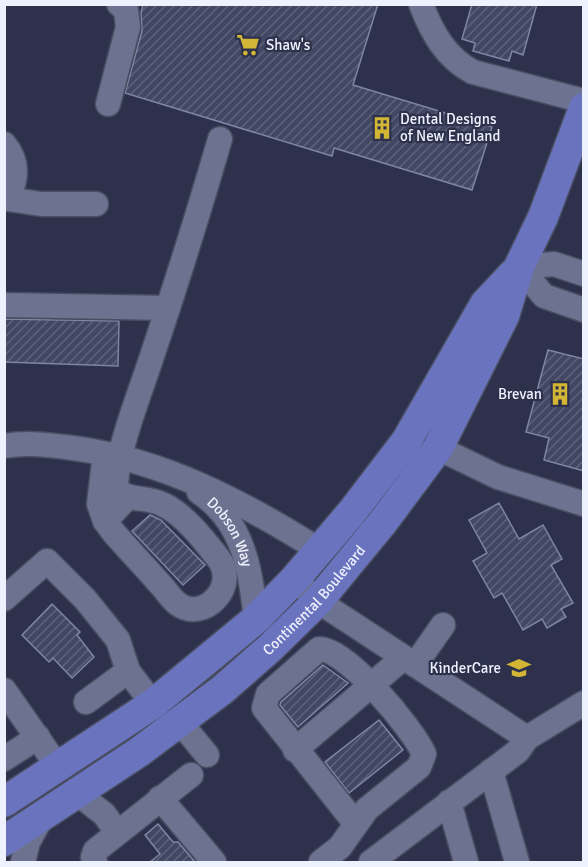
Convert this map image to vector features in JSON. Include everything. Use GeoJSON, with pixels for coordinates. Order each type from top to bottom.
{"type":"FeatureCollection","features":[{"type":"Feature","properties":{"kind":"main road","name":"Continental Boulevard"},"geometry":{"type":"LineString","coordinates":[[4,841],[78,794],[180,722],[270,648],[318,601],[383,522],[438,448],[504,316],[519,267],[543,217],[584,108]]}},
{"type":"Feature","properties":{"kind":"main road","name":"Continental Boulevard"},"geometry":{"type":"LineString","coordinates":[[4,802],[153,704],[256,619],[294,580],[407,440],[485,303],[519,267]]}},
{"type":"Feature","properties":{"kind":"street"},"geometry":{"type":"LineString","coordinates":[[108,104],[128,27],[126,10],[119,4]]}},
{"type":"Feature","properties":{"kind":"street"},"geometry":{"type":"LineString","coordinates":[[421,4],[439,40],[458,64],[473,72],[584,101]]}},
{"type":"Feature","properties":{"kind":"street"},"geometry":{"type":"LineString","coordinates":[[114,456],[116,489],[136,498],[165,504],[182,518],[219,559],[226,582],[222,592],[212,602],[198,608],[179,605],[105,521],[99,504],[114,456],[124,443],[220,139]]}},
{"type":"Feature","properties":{"kind":"street"},"geometry":{"type":"LineString","coordinates":[[4,144],[16,165],[15,182],[6,199],[41,204],[96,204]]}},
{"type":"Feature","properties":{"kind":"street"},"geometry":{"type":"LineString","coordinates":[[519,267],[554,264],[584,274]]}},
{"type":"Feature","properties":{"kind":"street"},"geometry":{"type":"LineString","coordinates":[[519,267],[544,296],[584,310]]}},
{"type":"Feature","properties":{"kind":"street"},"geometry":{"type":"LineString","coordinates":[[4,305],[168,308]]}},
{"type":"Feature","properties":{"kind":"street","name":"Dobson Way"},"geometry":{"type":"LineString","coordinates":[[4,446],[54,445],[114,456],[167,471],[225,495],[319,550]]}},
{"type":"Feature","properties":{"kind":"street"},"geometry":{"type":"LineString","coordinates":[[438,448],[498,477],[584,504]]}},
{"type":"Feature","properties":{"kind":"street","name":"Dobson Way"},"geometry":{"type":"LineString","coordinates":[[167,471],[214,502],[237,531],[250,568],[256,619]]}},
{"type":"Feature","properties":{"kind":"street"},"geometry":{"type":"LineString","coordinates":[[105,521],[136,498]]}},
{"type":"Feature","properties":{"kind":"street"},"geometry":{"type":"LineString","coordinates":[[4,599],[46,561],[85,599],[117,640],[128,671],[153,704]]}},
{"type":"Feature","properties":{"kind":"street"},"geometry":{"type":"LineString","coordinates":[[294,580],[318,601],[527,738]]}},
{"type":"Feature","properties":{"kind":"street"},"geometry":{"type":"LineString","coordinates":[[295,750],[372,686],[409,662],[443,625]]}},
{"type":"Feature","properties":{"kind":"street"},"geometry":{"type":"LineString","coordinates":[[321,862],[340,848],[367,809],[419,767],[424,754],[372,686],[332,652],[319,649],[268,693],[264,701],[268,716],[356,824]]}},
{"type":"Feature","properties":{"kind":"street"},"geometry":{"type":"LineString","coordinates":[[86,702],[128,671]]}},
{"type":"Feature","properties":{"kind":"street"},"geometry":{"type":"LineString","coordinates":[[4,690],[58,767]]}},
{"type":"Feature","properties":{"kind":"street"},"geometry":{"type":"LineString","coordinates":[[371,862],[518,751],[527,738],[584,703]]}},
{"type":"Feature","properties":{"kind":"street"},"geometry":{"type":"LineString","coordinates":[[180,722],[207,755]]}},
{"type":"Feature","properties":{"kind":"street"},"geometry":{"type":"LineString","coordinates":[[4,759],[38,737]]}},
{"type":"Feature","properties":{"kind":"street"},"geometry":{"type":"LineString","coordinates":[[491,771],[517,862]]}},
{"type":"Feature","properties":{"kind":"street"},"geometry":{"type":"LineString","coordinates":[[95,862],[93,857],[95,851],[117,832],[166,805],[191,775]]}},
{"type":"Feature","properties":{"kind":"street"},"geometry":{"type":"LineString","coordinates":[[78,794],[104,814],[117,832]]}},
{"type":"Feature","properties":{"kind":"street"},"geometry":{"type":"LineString","coordinates":[[449,802],[466,862]]}},
{"type":"Feature","properties":{"kind":"street"},"geometry":{"type":"LineString","coordinates":[[166,805],[173,828],[201,862]]}},
{"type":"Feature","properties":{"kind":"street"},"geometry":{"type":"LineString","coordinates":[[166,805],[214,862]]}},
{"type":"Feature","properties":{"kind":"street"},"geometry":{"type":"LineString","coordinates":[[23,862],[28,842],[42,817]]}},
{"type":"Feature","properties":{"kind":"building","name":"Shaw's"},"geometry":{"type":"Polygon","coordinates":[[[143,4],[378,4],[353,85],[492,127],[472,190],[334,148],[332,156],[125,93],[142,31],[143,4]]]}},
{"type":"Feature","properties":{"kind":"building"},"geometry":{"type":"Polygon","coordinates":[[[472,4],[537,4],[523,55],[512,51],[509,61],[473,51],[475,43],[462,39],[472,4]]]}},
{"type":"Feature","properties":{"kind":"building"},"geometry":{"type":"Polygon","coordinates":[[[4,319],[119,321],[118,366],[4,362],[4,319]]]}},
{"type":"Feature","properties":{"kind":"building","name":"Brevan"},"geometry":{"type":"Polygon","coordinates":[[[548,350],[584,359],[584,471],[544,460],[549,438],[526,432],[548,350]]]}},
{"type":"Feature","properties":{"kind":"building"},"geometry":{"type":"Polygon","coordinates":[[[499,503],[519,539],[543,525],[562,559],[551,565],[573,603],[561,609],[566,617],[547,628],[542,619],[523,630],[502,593],[494,598],[473,561],[487,553],[469,520],[499,503]]]}},
{"type":"Feature","properties":{"kind":"building"},"geometry":{"type":"Polygon","coordinates":[[[150,515],[161,520],[205,565],[183,585],[132,531],[150,515]]]}},
{"type":"Feature","properties":{"kind":"building"},"geometry":{"type":"Polygon","coordinates":[[[52,604],[80,632],[77,635],[94,657],[72,678],[53,658],[49,662],[22,635],[52,604]]]}},
{"type":"Feature","properties":{"kind":"building"},"geometry":{"type":"Polygon","coordinates":[[[323,665],[348,683],[298,727],[280,705],[281,702],[323,665]]]}},
{"type":"Feature","properties":{"kind":"building"},"geometry":{"type":"Polygon","coordinates":[[[379,720],[403,750],[349,793],[325,762],[379,720]]]}},
{"type":"Feature","properties":{"kind":"building"},"geometry":{"type":"Polygon","coordinates":[[[158,824],[173,842],[178,842],[195,862],[150,862],[160,854],[145,835],[158,824]]]}},
{"type":"Feature","properties":{"kind":"place","name":"Shaw's"},"geometry":{"type":"Point","coordinates":[248,45]}},
{"type":"Feature","properties":{"kind":"place","name":"Dental Designs of New England"},"geometry":{"type":"Point","coordinates":[382,128]}},
{"type":"Feature","properties":{"kind":"place","name":"Brevan"},"geometry":{"type":"Point","coordinates":[560,394]}},
{"type":"Feature","properties":{"kind":"place","name":"KinderCare"},"geometry":{"type":"Point","coordinates":[519,668]}}]}
